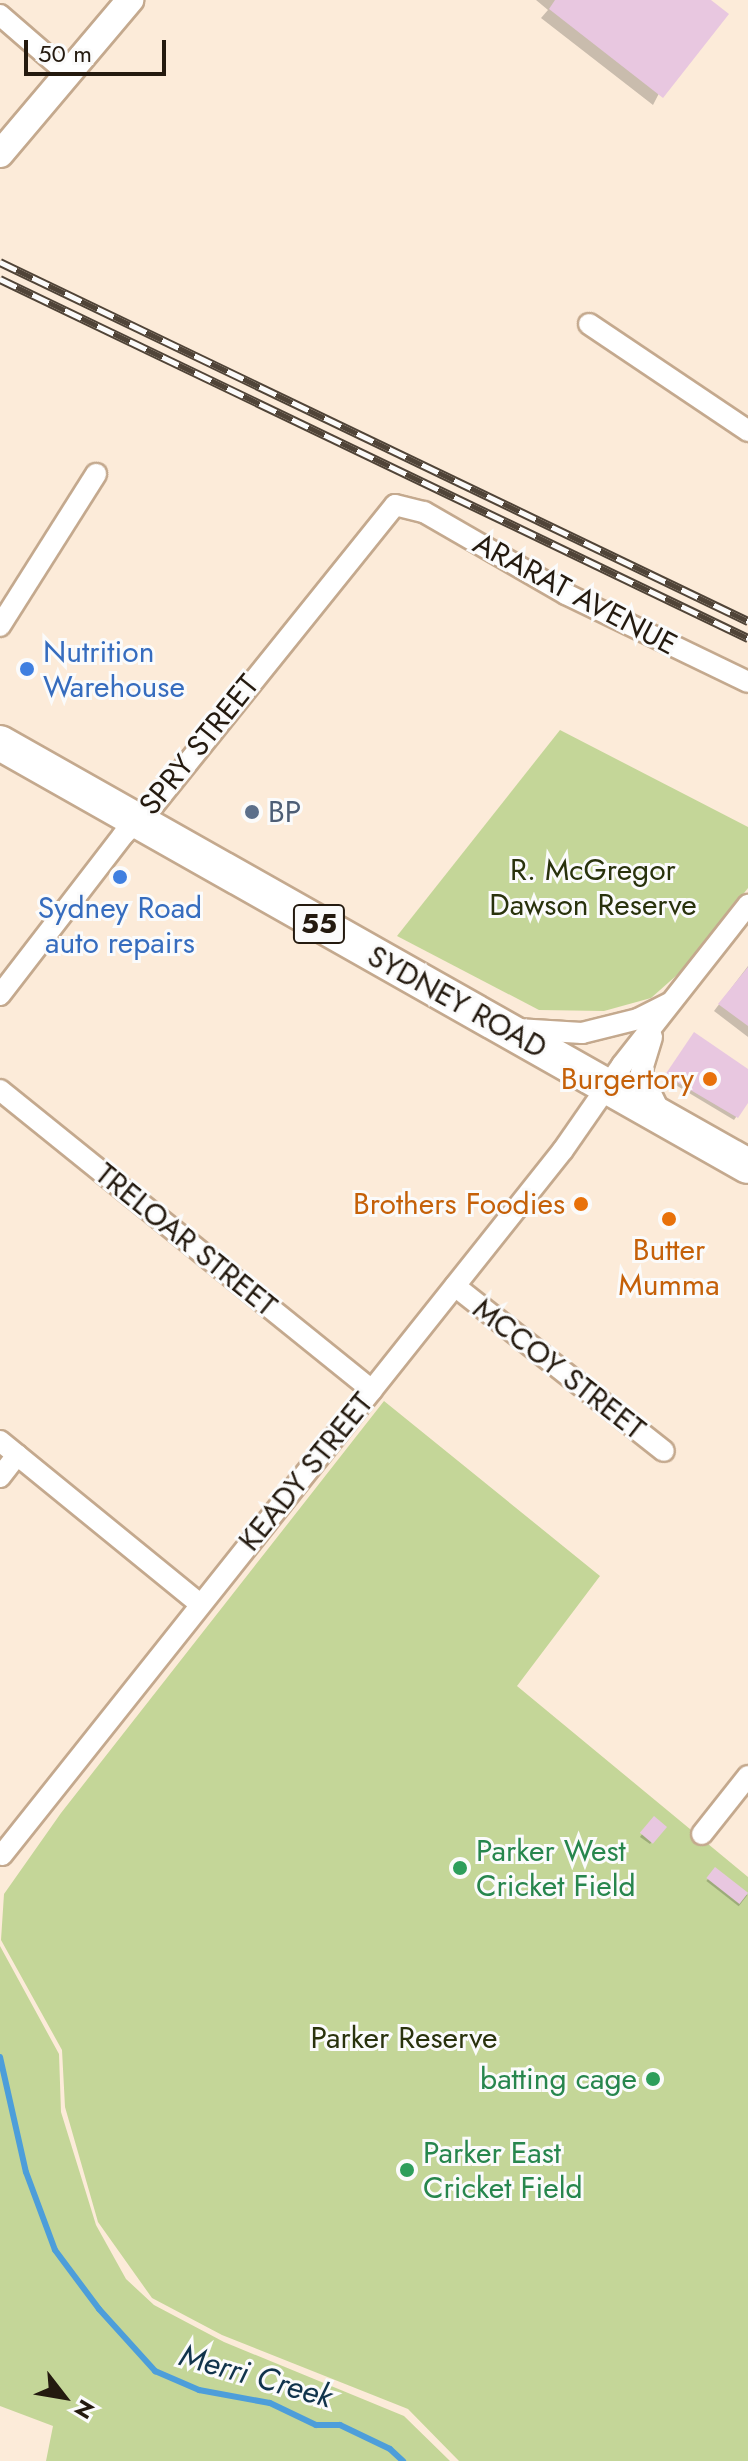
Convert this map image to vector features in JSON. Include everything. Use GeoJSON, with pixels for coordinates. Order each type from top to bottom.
{"type":"FeatureCollection","features":[{"type":"Feature","properties":{"kind":"highway","name":"SYDNEY ROAD"},"geometry":{"type":"LineString","coordinates":[[0,743],[748,1166]]}},
{"type":"Feature","properties":{"kind":"street"},"geometry":{"type":"LineString","coordinates":[[0,154],[130,0]]}},
{"type":"Feature","properties":{"kind":"street"},"geometry":{"type":"LineString","coordinates":[[0,15],[67,73]]}},
{"type":"Feature","properties":{"kind":"street"},"geometry":{"type":"LineString","coordinates":[[589,324],[748,431]]}},
{"type":"Feature","properties":{"kind":"street"},"geometry":{"type":"LineString","coordinates":[[0,626],[96,474]]}},
{"type":"Feature","properties":{"kind":"street","name":"ARARAT AVENUE"},"geometry":{"type":"LineString","coordinates":[[404,503],[566,594],[748,682]]}},
{"type":"Feature","properties":{"kind":"street","name":"SPRY STREET"},"geometry":{"type":"LineString","coordinates":[[0,995],[387,510],[404,503]]}},
{"type":"Feature","properties":{"kind":"street","name":"KEADY STREET"},"geometry":{"type":"LineString","coordinates":[[2,1855],[455,1286],[748,905]]}},
{"type":"Feature","properties":{"kind":"street"},"geometry":{"type":"LineString","coordinates":[[501,1028],[582,1033],[667,1008]]}},
{"type":"Feature","properties":{"kind":"street"},"geometry":{"type":"LineString","coordinates":[[665,1119],[641,1073],[667,1008]]}},
{"type":"Feature","properties":{"kind":"street","name":"TRELOAR STREET"},"geometry":{"type":"LineString","coordinates":[[0,1090],[372,1390]]}},
{"type":"Feature","properties":{"kind":"street","name":"MCCOY STREET"},"geometry":{"type":"LineString","coordinates":[[455,1286],[664,1451]]}},
{"type":"Feature","properties":{"kind":"street"},"geometry":{"type":"LineString","coordinates":[[0,1441],[200,1604]]}},
{"type":"Feature","properties":{"kind":"street"},"geometry":{"type":"LineString","coordinates":[[0,1477],[17,1455]]}},
{"type":"Feature","properties":{"kind":"street"},"geometry":{"type":"LineString","coordinates":[[702,1834],[748,1776]]}},
{"type":"Feature","properties":{"kind":"green space","name":"R. McGregor Dawson Reserve"},"geometry":{"type":"Polygon","coordinates":[[[560,730],[748,827],[748,888],[686,967],[651,998],[604,1011],[539,1010],[397,936],[560,730]]]}},
{"type":"Feature","properties":{"kind":"green space","name":"Parker Reserve"},"geometry":{"type":"Polygon","coordinates":[[[384,1401],[600,1576],[517,1686],[748,1877],[748,2461],[459,2461],[408,2409],[222,2335],[152,2298],[98,2222],[65,2107],[62,2050],[1,1940],[4,1894],[61,1813],[384,1401]]]}},
{"type":"Feature","properties":{"kind":"green space","name":"Merri Creek"},"geometry":{"type":"Polygon","coordinates":[[[0,1946],[59,2054],[61,2112],[96,2225],[126,2279],[154,2305],[224,2342],[404,2416],[450,2461],[46,2461],[53,2426],[0,2406],[0,1946]]]}},
{"type":"Feature","properties":{"kind":"building"},"geometry":{"type":"Polygon","coordinates":[[[555,0],[711,0],[729,14],[663,98],[549,9],[555,0]]]}},
{"type":"Feature","properties":{"kind":"building"},"geometry":{"type":"Polygon","coordinates":[[[748,967],[748,1026],[718,1004],[748,967]]]}},
{"type":"Feature","properties":{"kind":"building","name":"Burgertory"},"geometry":{"type":"Polygon","coordinates":[[[694,1032],[748,1069],[748,1103],[738,1118],[665,1075],[694,1032]]]}},
{"type":"Feature","properties":{"kind":"building"},"geometry":{"type":"Polygon","coordinates":[[[654,1816],[667,1827],[653,1844],[640,1833],[654,1816]]]}},
{"type":"Feature","properties":{"kind":"building"},"geometry":{"type":"Polygon","coordinates":[[[715,1867],[748,1893],[739,1904],[706,1878],[715,1867]]]}},
{"type":"Feature","properties":{"kind":"waterway","name":"Merri Creek"},"geometry":{"type":"LineString","coordinates":[[0,2057],[26,2172],[55,2250],[99,2309],[155,2371],[199,2390],[270,2403],[316,2425],[340,2425],[390,2449],[403,2461]]}},
{"type":"Feature","properties":{"kind":"railway"},"geometry":{"type":"LineString","coordinates":[[0,262],[748,621]]}},
{"type":"Feature","properties":{"kind":"railway"},"geometry":{"type":"LineString","coordinates":[[0,279],[748,638]]}},
{"type":"Feature","properties":{"kind":"place","name":"Nutrition Warehouse"},"geometry":{"type":"Point","coordinates":[27,669]}},
{"type":"Feature","properties":{"kind":"place","name":"BP"},"geometry":{"type":"Point","coordinates":[252,812]}},
{"type":"Feature","properties":{"kind":"place","name":"Sydney Road auto repairs"},"geometry":{"type":"Point","coordinates":[120,877]}},
{"type":"Feature","properties":{"kind":"place","name":"Burgertory"},"geometry":{"type":"Point","coordinates":[710,1079]}},
{"type":"Feature","properties":{"kind":"place","name":"Brothers Foodies"},"geometry":{"type":"Point","coordinates":[581,1204]}},
{"type":"Feature","properties":{"kind":"place","name":"Butter Mumma"},"geometry":{"type":"Point","coordinates":[669,1219]}},
{"type":"Feature","properties":{"kind":"place","name":"Parker West Cricket Field"},"geometry":{"type":"Point","coordinates":[460,1868]}},
{"type":"Feature","properties":{"kind":"place","name":"batting cage"},"geometry":{"type":"Point","coordinates":[653,2079]}},
{"type":"Feature","properties":{"kind":"place","name":"Parker East Cricket Field"},"geometry":{"type":"Point","coordinates":[407,2170]}}]}
